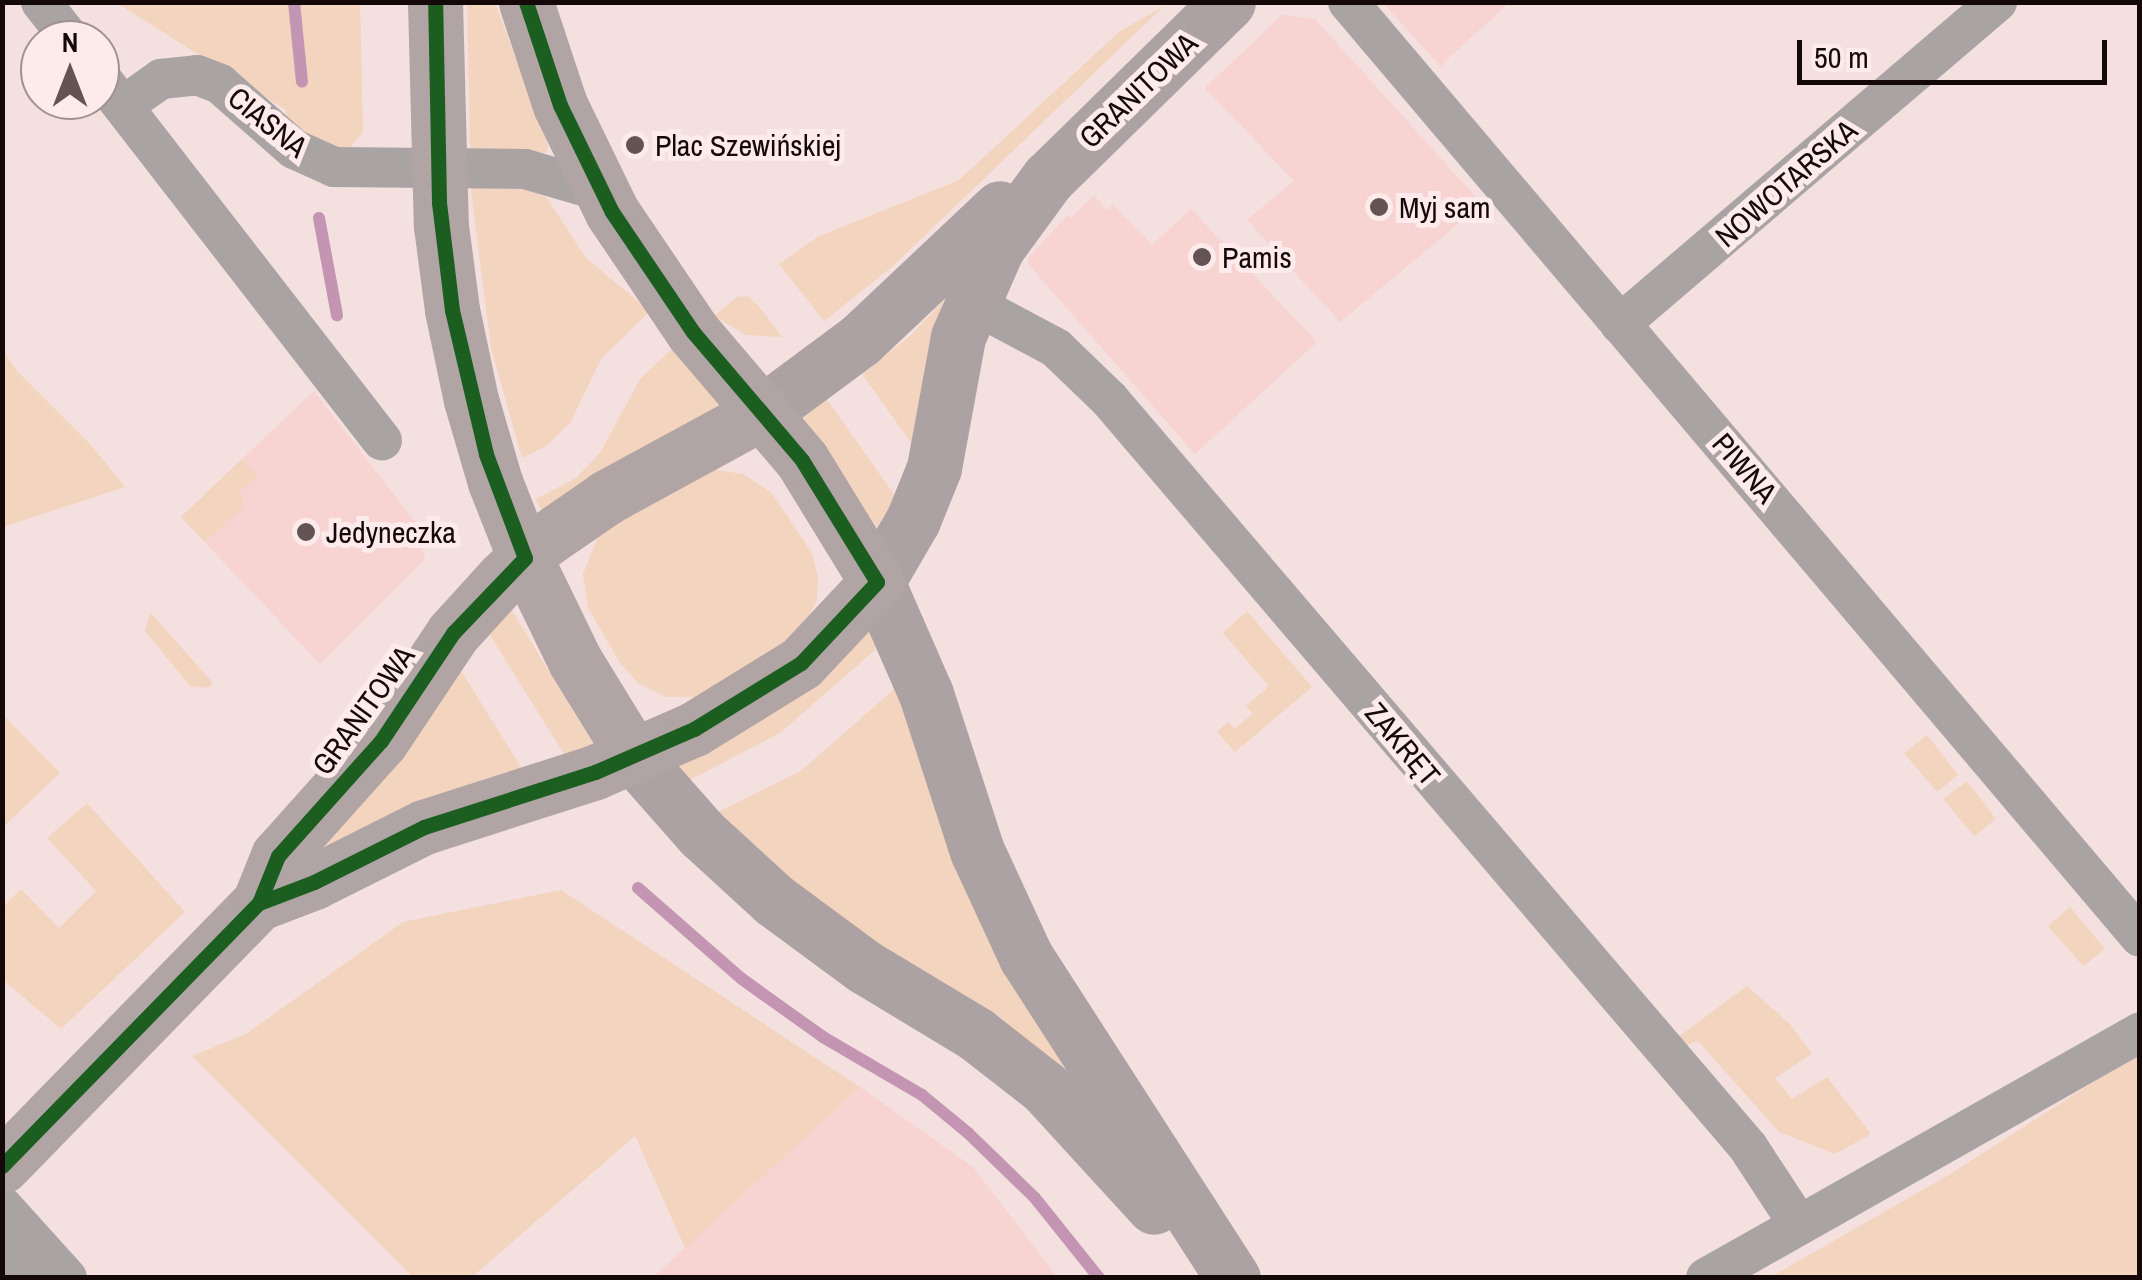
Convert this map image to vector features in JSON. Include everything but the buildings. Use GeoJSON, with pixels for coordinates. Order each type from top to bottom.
{"type":"FeatureCollection","features":[{"type":"Feature","properties":{"kind":"main road"},"geometry":{"type":"LineString","coordinates":[[435,2],[444,256],[463,367],[495,482],[524,558],[575,662],[634,757],[702,834],[774,900],[864,967],[976,1034],[1045,1088],[1217,1278]]}},
{"type":"Feature","properties":{"kind":"main road"},"geometry":{"type":"LineString","coordinates":[[526,2],[560,105],[600,191],[693,332],[763,412],[829,500],[877,582],[926,694],[978,852],[1026,957],[1234,1278]]}},
{"type":"Feature","properties":{"kind":"main road","name":"GRANITOWA"},"geometry":{"type":"LineString","coordinates":[[2,1166],[260,903],[436,822],[634,757],[722,714],[788,672],[833,633],[877,582],[913,520],[934,468],[956,347],[970,302],[997,248],[1048,178],[1228,2]]}},
{"type":"Feature","properties":{"kind":"main road","name":"GRANITOWA"},"geometry":{"type":"LineString","coordinates":[[260,903],[278,856],[381,741],[452,633],[524,558],[643,474],[763,412],[874,328],[1025,184],[1048,178]]}},
{"type":"Feature","properties":{"kind":"street","name":"PIWNA"},"geometry":{"type":"LineString","coordinates":[[1348,2],[2140,937]]}},
{"type":"Feature","properties":{"kind":"street","name":"NOWOTARSKA"},"geometry":{"type":"LineString","coordinates":[[1620,324],[1997,2]]}},
{"type":"Feature","properties":{"kind":"street","name":"CIASNA"},"geometry":{"type":"LineString","coordinates":[[120,90],[197,75],[220,84],[286,143],[323,163],[352,169],[526,169],[600,191]]}},
{"type":"Feature","properties":{"kind":"street","name":"CIASNA"},"geometry":{"type":"LineString","coordinates":[[120,104],[382,440]]}},
{"type":"Feature","properties":{"kind":"street","name":"ZAKRĘT"},"geometry":{"type":"LineString","coordinates":[[970,302],[1056,348],[1109,399],[1756,1157],[1799,1225]]}},
{"type":"Feature","properties":{"kind":"street"},"geometry":{"type":"LineString","coordinates":[[1706,1278],[2140,1032]]}},
{"type":"Feature","properties":{"kind":"street"},"geometry":{"type":"LineString","coordinates":[[2,1206],[67,1278]]}},
{"type":"Feature","properties":{"kind":"street"},"geometry":{"type":"LineString","coordinates":[[2,1256],[23,1278]]}},
{"type":"Feature","properties":{"kind":"shaded area"},"geometry":{"type":"Polygon","coordinates":[[[117,3],[360,3],[363,131],[345,154],[285,123],[286,110],[117,3]]]}},
{"type":"Feature","properties":{"kind":"shaded area"},"geometry":{"type":"Polygon","coordinates":[[[467,3],[495,3],[548,145],[547,153],[470,151],[467,3]]]}},
{"type":"Feature","properties":{"kind":"shaded area"},"geometry":{"type":"Polygon","coordinates":[[[1383,3],[1509,3],[1443,63],[1444,70],[1383,3]]]}},
{"type":"Feature","properties":{"kind":"shaded area"},"geometry":{"type":"Polygon","coordinates":[[[1164,6],[893,266],[824,321],[779,264],[819,236],[959,180],[1119,32],[1164,6]]]}},
{"type":"Feature","properties":{"kind":"shaded area"},"geometry":{"type":"Polygon","coordinates":[[[1282,15],[1315,19],[1482,204],[1340,322],[1247,220],[1294,181],[1205,88],[1282,15]]]}},
{"type":"Feature","properties":{"kind":"shaded area"},"geometry":{"type":"Polygon","coordinates":[[[511,182],[547,198],[586,258],[650,311],[601,359],[570,423],[546,446],[522,458],[491,348],[471,190],[472,185],[511,182]]]}},
{"type":"Feature","properties":{"kind":"shaded area"},"geometry":{"type":"Polygon","coordinates":[[[1094,195],[1106,210],[1113,205],[1152,245],[1191,209],[1317,342],[1195,454],[1028,264],[1028,258],[1068,215],[1071,218],[1094,195]]]}},
{"type":"Feature","properties":{"kind":"shaded area"},"geometry":{"type":"Polygon","coordinates":[[[748,296],[782,337],[746,335],[714,316],[737,297],[748,296]]]}},
{"type":"Feature","properties":{"kind":"shaded area"},"geometry":{"type":"Polygon","coordinates":[[[945,299],[917,451],[862,374],[909,337],[945,299]]]}},
{"type":"Feature","properties":{"kind":"shaded area"},"geometry":{"type":"Polygon","coordinates":[[[676,345],[726,401],[543,514],[536,499],[576,478],[600,453],[640,379],[676,345]]]}},
{"type":"Feature","properties":{"kind":"shaded area"},"geometry":{"type":"Polygon","coordinates":[[[2,350],[18,372],[91,445],[125,487],[3,527],[2,350]]]}},
{"type":"Feature","properties":{"kind":"shaded area","name":"Jedyneczka"},"geometry":{"type":"Polygon","coordinates":[[[314,391],[415,522],[425,559],[320,664],[181,517],[314,391]]]}},
{"type":"Feature","properties":{"kind":"shaded area"},"geometry":{"type":"Polygon","coordinates":[[[826,398],[898,500],[879,530],[802,419],[826,398]]]}},
{"type":"Feature","properties":{"kind":"shaded area"},"geometry":{"type":"Polygon","coordinates":[[[242,459],[257,476],[240,491],[243,507],[205,542],[181,517],[242,459]]]}},
{"type":"Feature","properties":{"kind":"shaded area"},"geometry":{"type":"Polygon","coordinates":[[[708,469],[743,474],[772,493],[812,553],[818,577],[817,600],[800,635],[701,697],[666,697],[638,683],[620,663],[588,608],[583,574],[600,532],[708,469]]]}},
{"type":"Feature","properties":{"kind":"shaded area"},"geometry":{"type":"Polygon","coordinates":[[[507,602],[592,742],[593,745],[567,759],[482,622],[507,602]]]}},
{"type":"Feature","properties":{"kind":"shaded area"},"geometry":{"type":"Polygon","coordinates":[[[1247,611],[1312,687],[1235,752],[1217,732],[1228,722],[1235,729],[1253,713],[1246,706],[1269,686],[1223,633],[1247,611]]]}},
{"type":"Feature","properties":{"kind":"shaded area"},"geometry":{"type":"Polygon","coordinates":[[[150,612],[213,683],[208,688],[190,686],[145,631],[150,612]]]}},
{"type":"Feature","properties":{"kind":"shaded area"},"geometry":{"type":"Polygon","coordinates":[[[868,628],[883,643],[780,733],[684,783],[674,763],[868,628]]]}},
{"type":"Feature","properties":{"kind":"shaded area"},"geometry":{"type":"Polygon","coordinates":[[[454,659],[524,772],[293,858],[454,659]]]}},
{"type":"Feature","properties":{"kind":"shaded area"},"geometry":{"type":"Polygon","coordinates":[[[900,684],[1064,1066],[1059,1068],[835,918],[714,814],[801,771],[900,684]]]}},
{"type":"Feature","properties":{"kind":"shaded area"},"geometry":{"type":"Polygon","coordinates":[[[3,715],[60,773],[3,827],[3,715]]]}},
{"type":"Feature","properties":{"kind":"shaded area"},"geometry":{"type":"Polygon","coordinates":[[[1927,735],[1958,775],[1937,792],[1904,753],[1927,735]]]}},
{"type":"Feature","properties":{"kind":"shaded area"},"geometry":{"type":"Polygon","coordinates":[[[1967,781],[1996,819],[1974,836],[1943,799],[1967,781]]]}},
{"type":"Feature","properties":{"kind":"shaded area"},"geometry":{"type":"Polygon","coordinates":[[[87,803],[185,912],[61,1029],[3,980],[3,907],[21,889],[59,928],[96,891],[47,838],[87,803]]]}},
{"type":"Feature","properties":{"kind":"shaded area"},"geometry":{"type":"Polygon","coordinates":[[[561,890],[860,1087],[685,1248],[635,1136],[472,1277],[413,1277],[192,1056],[246,1034],[403,922],[561,890]]]}},
{"type":"Feature","properties":{"kind":"shaded area"},"geometry":{"type":"Polygon","coordinates":[[[2070,907],[2105,949],[2083,966],[2048,926],[2070,907]]]}},
{"type":"Feature","properties":{"kind":"shaded area"},"geometry":{"type":"Polygon","coordinates":[[[1747,986],[1790,1024],[1812,1054],[1775,1078],[1792,1099],[1827,1077],[1871,1134],[1835,1154],[1779,1132],[1698,1041],[1683,1046],[1678,1037],[1747,986]]]}},
{"type":"Feature","properties":{"kind":"shaded area"},"geometry":{"type":"Polygon","coordinates":[[[2139,1053],[2139,1277],[1769,1278],[1947,1176],[2139,1053]]]}},
{"type":"Feature","properties":{"kind":"shaded area"},"geometry":{"type":"Polygon","coordinates":[[[860,1087],[973,1167],[1057,1277],[653,1277],[860,1087]]]}},
{"type":"Feature","properties":{"kind":"waterway"},"geometry":{"type":"LineString","coordinates":[[294,2],[302,82]]}},
{"type":"Feature","properties":{"kind":"waterway"},"geometry":{"type":"LineString","coordinates":[[319,218],[337,315]]}},
{"type":"Feature","properties":{"kind":"waterway"},"geometry":{"type":"LineString","coordinates":[[638,888],[742,979],[823,1037],[922,1095],[968,1133],[1035,1198],[1099,1278]]}},
{"type":"Feature","properties":{"kind":"cycle path"},"geometry":{"type":"LineString","coordinates":[[259,903],[278,856],[381,741],[453,633],[525,558],[486,454],[452,310],[439,202],[435,2]]}},
{"type":"Feature","properties":{"kind":"cycle path"},"geometry":{"type":"LineString","coordinates":[[2,1166],[259,903],[314,882],[424,827],[595,772],[694,729],[801,663],[877,582],[802,460],[693,332],[612,212],[560,105],[526,2]]}},
{"type":"Feature","properties":{"kind":"place","name":"Plac Szewińskiej"},"geometry":{"type":"Point","coordinates":[635,145]}},
{"type":"Feature","properties":{"kind":"place","name":"Myj sam"},"geometry":{"type":"Point","coordinates":[1379,207]}},
{"type":"Feature","properties":{"kind":"place","name":"Pamis"},"geometry":{"type":"Point","coordinates":[1202,257]}},
{"type":"Feature","properties":{"kind":"place","name":"Jedyneczka"},"geometry":{"type":"Point","coordinates":[306,532]}}]}
